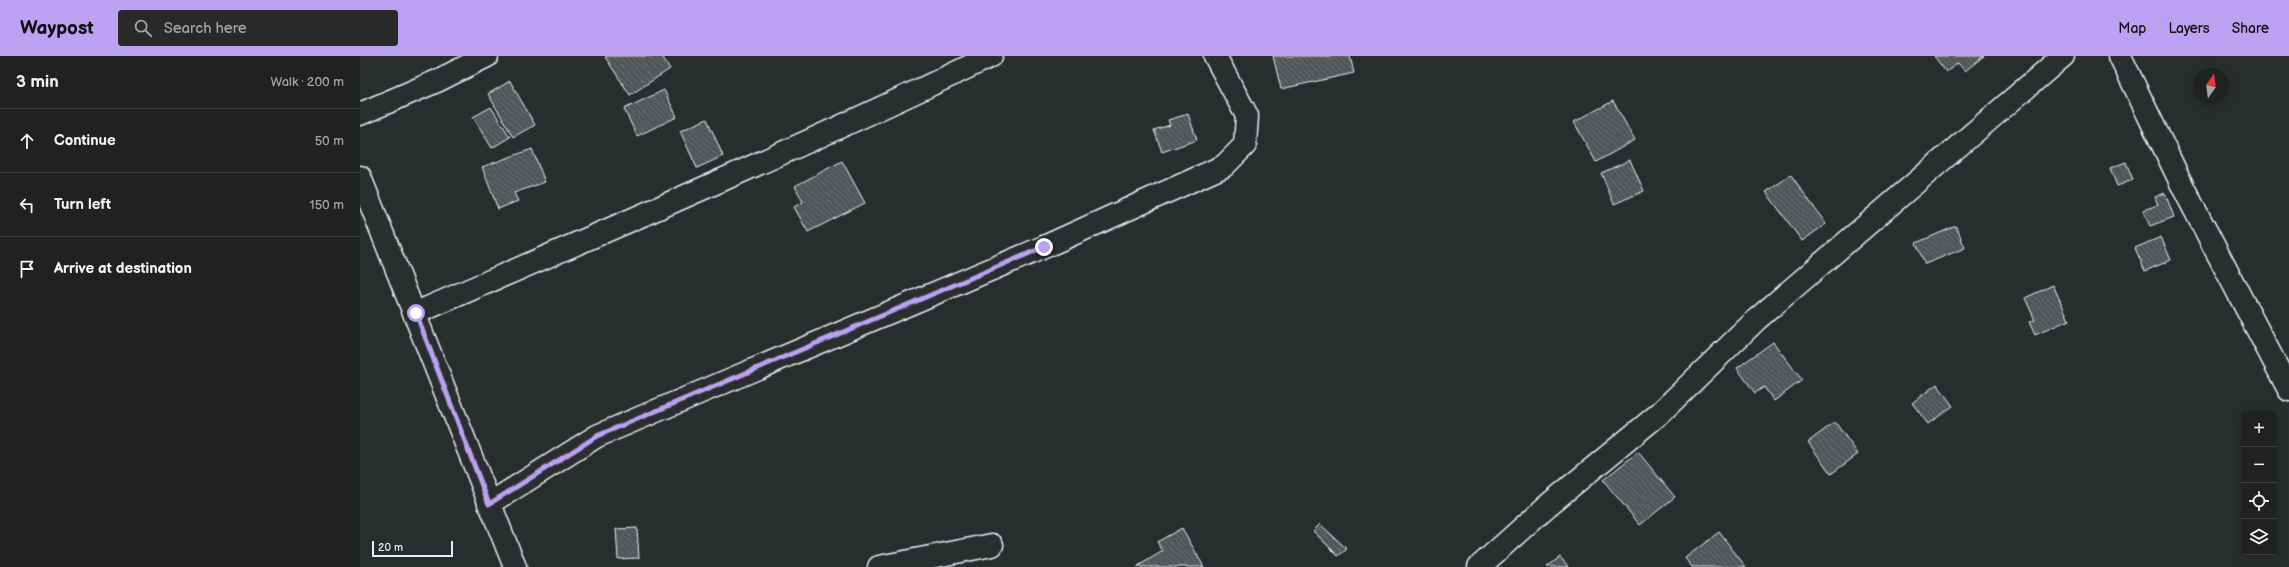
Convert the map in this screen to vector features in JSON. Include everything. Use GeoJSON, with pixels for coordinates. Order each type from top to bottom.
{"type":"FeatureCollection","features":[{"type":"Feature","properties":{"kind":"street"},"geometry":{"type":"LineString","coordinates":[[360,114],[437,81],[487,56]]}},
{"type":"Feature","properties":{"kind":"street"},"geometry":{"type":"LineString","coordinates":[[416,313],[668,205],[904,98],[992,56]]}},
{"type":"Feature","properties":{"kind":"street"},"geometry":{"type":"LineString","coordinates":[[489,504],[597,436],[1044,247],[1224,166],[1245,145],[1247,116],[1215,56]]}},
{"type":"Feature","properties":{"kind":"street"},"geometry":{"type":"LineString","coordinates":[[1479,567],[1547,506],[1659,414],[1756,320],[2063,56]]}},
{"type":"Feature","properties":{"kind":"street"},"geometry":{"type":"LineString","coordinates":[[2120,56],[2184,189],[2289,390]]}},
{"type":"Feature","properties":{"kind":"street"},"geometry":{"type":"LineString","coordinates":[[360,177],[375,218],[416,313],[489,504],[515,567]]}},
{"type":"Feature","properties":{"kind":"street"},"geometry":{"type":"LineString","coordinates":[[879,567],[992,545]]}},
{"type":"Feature","properties":{"kind":"building"},"geometry":{"type":"Polygon","coordinates":[[[662,56],[670,69],[630,95],[605,57],[662,56]]]}},
{"type":"Feature","properties":{"kind":"building"},"geometry":{"type":"Polygon","coordinates":[[[1273,56],[1350,56],[1354,73],[1281,89],[1273,56]]]}},
{"type":"Feature","properties":{"kind":"building"},"geometry":{"type":"Polygon","coordinates":[[[1934,56],[1984,56],[1965,71],[1958,63],[1946,72],[1934,56]]]}},
{"type":"Feature","properties":{"kind":"building"},"geometry":{"type":"Polygon","coordinates":[[[510,81],[535,125],[513,137],[488,94],[510,81]]]}},
{"type":"Feature","properties":{"kind":"building"},"geometry":{"type":"Polygon","coordinates":[[[664,90],[677,117],[637,136],[624,109],[664,90]]]}},
{"type":"Feature","properties":{"kind":"building"},"geometry":{"type":"Polygon","coordinates":[[[1613,101],[1635,140],[1596,162],[1574,122],[1613,101]]]}},
{"type":"Feature","properties":{"kind":"building"},"geometry":{"type":"Polygon","coordinates":[[[491,107],[510,137],[492,148],[473,117],[491,107]]]}},
{"type":"Feature","properties":{"kind":"building"},"geometry":{"type":"Polygon","coordinates":[[[1188,114],[1197,140],[1162,152],[1154,130],[1170,125],[1168,120],[1188,114]]]}},
{"type":"Feature","properties":{"kind":"building"},"geometry":{"type":"Polygon","coordinates":[[[707,119],[723,156],[697,168],[680,131],[707,119]]]}},
{"type":"Feature","properties":{"kind":"building"},"geometry":{"type":"Polygon","coordinates":[[[532,149],[545,182],[514,193],[518,201],[498,209],[482,167],[532,149]]]}},
{"type":"Feature","properties":{"kind":"building"},"geometry":{"type":"Polygon","coordinates":[[[1630,160],[1644,191],[1614,204],[1601,173],[1630,160]]]}},
{"type":"Feature","properties":{"kind":"building"},"geometry":{"type":"Polygon","coordinates":[[[842,161],[865,203],[808,232],[794,207],[803,202],[795,186],[842,161]]]}},
{"type":"Feature","properties":{"kind":"building"},"geometry":{"type":"Polygon","coordinates":[[[2126,162],[2133,180],[2117,186],[2110,168],[2126,162]]]}},
{"type":"Feature","properties":{"kind":"building"},"geometry":{"type":"Polygon","coordinates":[[[1791,175],[1826,224],[1802,241],[1766,192],[1791,175]]]}},
{"type":"Feature","properties":{"kind":"building"},"geometry":{"type":"Polygon","coordinates":[[[2165,193],[2174,217],[2150,226],[2143,210],[2158,205],[2155,197],[2165,193]]]}},
{"type":"Feature","properties":{"kind":"building"},"geometry":{"type":"Polygon","coordinates":[[[1956,226],[1965,248],[1925,264],[1916,243],[1956,226]]]}},
{"type":"Feature","properties":{"kind":"building"},"geometry":{"type":"Polygon","coordinates":[[[2161,237],[2171,260],[2145,271],[2135,248],[2161,237]]]}},
{"type":"Feature","properties":{"kind":"building"},"geometry":{"type":"Polygon","coordinates":[[[2053,285],[2069,320],[2035,335],[2029,322],[2035,320],[2025,298],[2053,285]]]}},
{"type":"Feature","properties":{"kind":"building"},"geometry":{"type":"Polygon","coordinates":[[[1773,342],[1802,380],[1774,401],[1764,387],[1755,393],[1737,368],[1773,342]]]}},
{"type":"Feature","properties":{"kind":"building"},"geometry":{"type":"Polygon","coordinates":[[[1937,384],[1953,406],[1928,424],[1912,403],[1937,384]]]}},
{"type":"Feature","properties":{"kind":"building"},"geometry":{"type":"Polygon","coordinates":[[[1835,422],[1858,454],[1831,474],[1808,442],[1835,422]]]}},
{"type":"Feature","properties":{"kind":"building"},"geometry":{"type":"Polygon","coordinates":[[[1638,452],[1675,497],[1640,525],[1603,480],[1638,452]]]}},
{"type":"Feature","properties":{"kind":"building"},"geometry":{"type":"Polygon","coordinates":[[[1320,524],[1347,549],[1338,556],[1313,531],[1320,524]]]}},
{"type":"Feature","properties":{"kind":"building"},"geometry":{"type":"Polygon","coordinates":[[[637,528],[639,558],[618,559],[616,529],[637,528]]]}},
{"type":"Feature","properties":{"kind":"building"},"geometry":{"type":"Polygon","coordinates":[[[1182,528],[1204,567],[1138,567],[1163,551],[1157,542],[1182,528]]]}},
{"type":"Feature","properties":{"kind":"building"},"geometry":{"type":"Polygon","coordinates":[[[1719,532],[1746,567],[1692,567],[1685,558],[1719,532]]]}},
{"type":"Feature","properties":{"kind":"building"},"geometry":{"type":"Polygon","coordinates":[[[1560,557],[1569,567],[1547,567],[1560,557]]]}},
{"type":"Feature","properties":{"kind":"route"},"geometry":{"type":"LineString","coordinates":[[416,313],[489,504],[597,436],[1044,247]]}}]}
